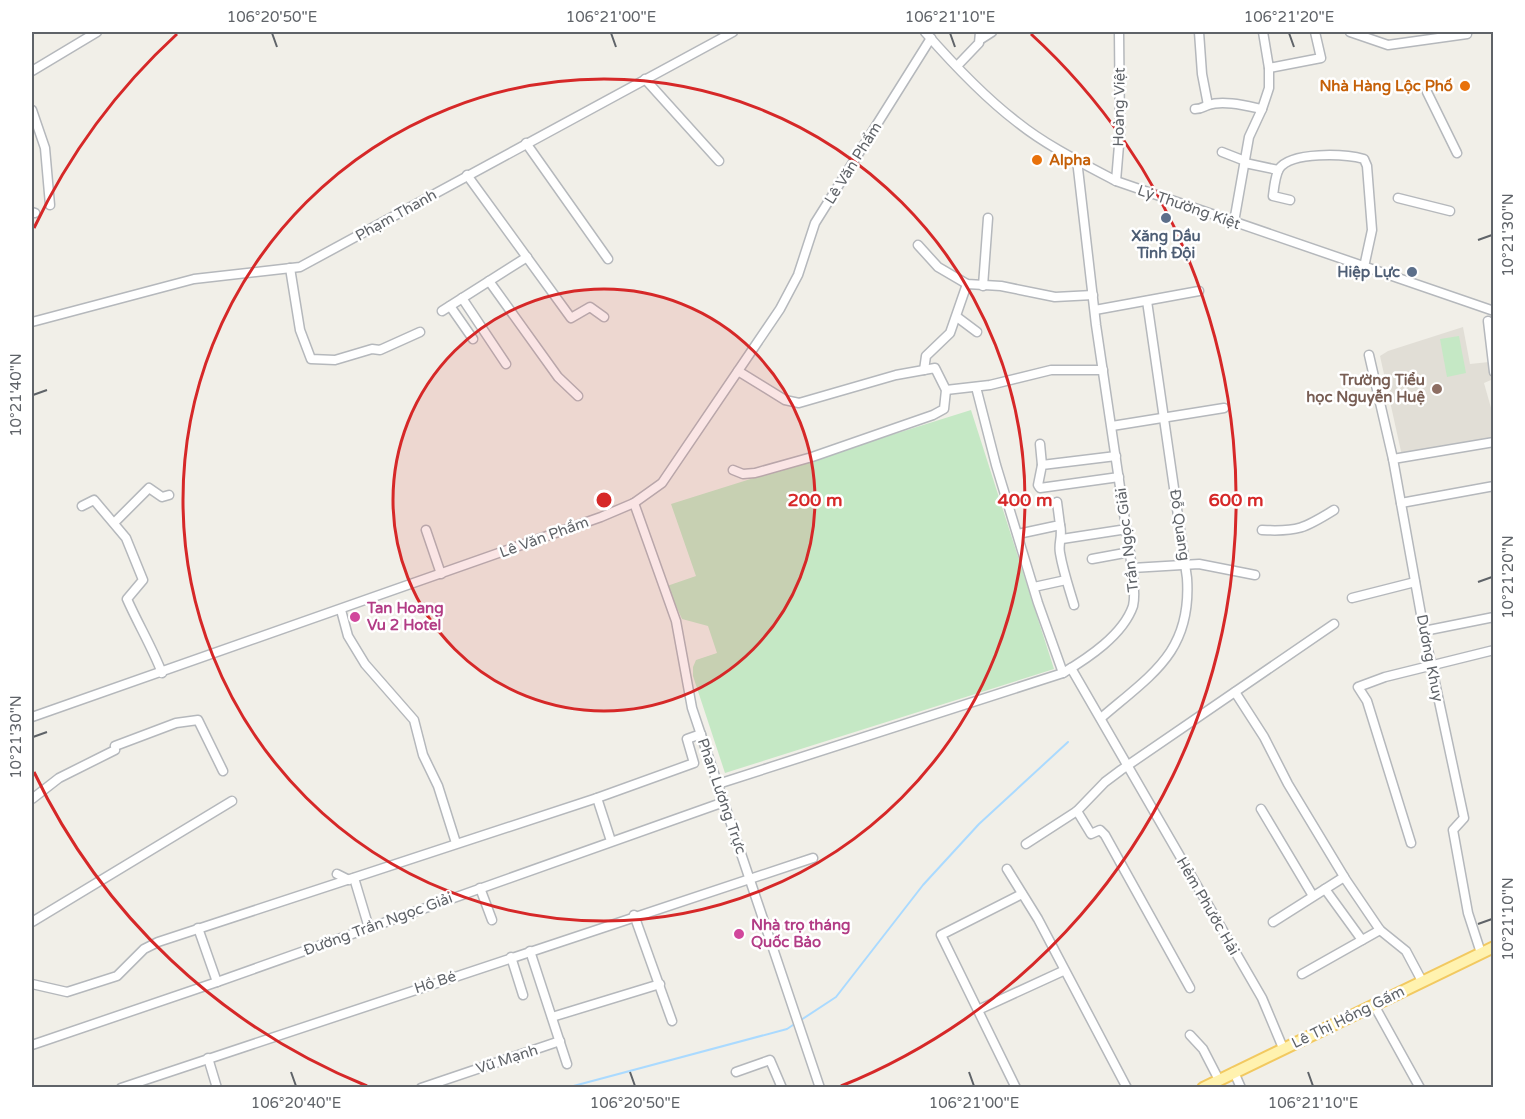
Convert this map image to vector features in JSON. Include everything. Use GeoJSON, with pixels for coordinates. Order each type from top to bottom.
{"type":"FeatureCollection","features":[{"type":"Feature","properties":{"kind":"main road","name":"Lê Thị Hồng Gấm"},"geometry":{"type":"LineString","coordinates":[[1203,1088],[1494,947]]}},
{"type":"Feature","properties":{"kind":"street"},"geometry":{"type":"LineString","coordinates":[[32,71],[97,32]]}},
{"type":"Feature","properties":{"kind":"street","name":"Phạm Thanh"},"geometry":{"type":"LineString","coordinates":[[32,322],[194,279],[300,267],[733,32]]}},
{"type":"Feature","properties":{"kind":"street"},"geometry":{"type":"LineString","coordinates":[[957,66],[980,35],[992,32]]}},
{"type":"Feature","properties":{"kind":"street","name":"Hoàng Việt"},"geometry":{"type":"LineString","coordinates":[[1116,182],[1120,134],[1119,32]]}},
{"type":"Feature","properties":{"kind":"street"},"geometry":{"type":"LineString","coordinates":[[1198,32],[1201,70],[1208,105]]}},
{"type":"Feature","properties":{"kind":"street"},"geometry":{"type":"LineString","coordinates":[[1234,222],[1249,136],[1262,109],[1269,87],[1269,68],[1263,32]]}},
{"type":"Feature","properties":{"kind":"street"},"geometry":{"type":"LineString","coordinates":[[1269,68],[1321,58],[1315,32]]}},
{"type":"Feature","properties":{"kind":"street"},"geometry":{"type":"LineString","coordinates":[[1350,32],[1388,45],[1467,34]]}},
{"type":"Feature","properties":{"kind":"street","name":"Lý Thường Kiệt"},"geometry":{"type":"LineString","coordinates":[[928,35],[957,66],[1018,123],[1116,182],[1494,311]]}},
{"type":"Feature","properties":{"kind":"street","name":"Lê Văn Phẩm"},"geometry":{"type":"LineString","coordinates":[[32,717],[341,610],[634,503],[662,483],[784,301],[798,275],[815,223],[928,35]]}},
{"type":"Feature","properties":{"kind":"street"},"geometry":{"type":"LineString","coordinates":[[645,79],[719,161]]}},
{"type":"Feature","properties":{"kind":"street"},"geometry":{"type":"LineString","coordinates":[[1427,92],[1457,153]]}},
{"type":"Feature","properties":{"kind":"street"},"geometry":{"type":"LineString","coordinates":[[1195,109],[1202,109],[1208,105],[1243,105],[1262,109]]}},
{"type":"Feature","properties":{"kind":"street"},"geometry":{"type":"LineString","coordinates":[[32,110],[45,148],[50,205]]}},
{"type":"Feature","properties":{"kind":"street"},"geometry":{"type":"LineString","coordinates":[[526,143],[608,259]]}},
{"type":"Feature","properties":{"kind":"street"},"geometry":{"type":"LineString","coordinates":[[1222,152],[1245,162],[1278,170]]}},
{"type":"Feature","properties":{"kind":"street"},"geometry":{"type":"LineString","coordinates":[[1290,200],[1273,196],[1278,170],[1292,158],[1339,155],[1364,159],[1367,166],[1372,230],[1364,267]]}},
{"type":"Feature","properties":{"kind":"street","name":"Trần Ngọc Giải"},"geometry":{"type":"LineString","coordinates":[[718,784],[1063,673],[1108,639],[1128,615],[1134,595],[1132,568],[1103,370],[1077,160]]}},
{"type":"Feature","properties":{"kind":"street"},"geometry":{"type":"LineString","coordinates":[[467,176],[571,318],[588,307],[604,317]]}},
{"type":"Feature","properties":{"kind":"street"},"geometry":{"type":"LineString","coordinates":[[1398,198],[1450,211]]}},
{"type":"Feature","properties":{"kind":"street"},"geometry":{"type":"LineString","coordinates":[[983,286],[988,218]]}},
{"type":"Feature","properties":{"kind":"street"},"geometry":{"type":"LineString","coordinates":[[918,245],[938,267],[967,284],[1008,287],[1055,297],[1093,295]]}},
{"type":"Feature","properties":{"kind":"street"},"geometry":{"type":"LineString","coordinates":[[473,339],[446,309],[527,256]]}},
{"type":"Feature","properties":{"kind":"street"},"geometry":{"type":"LineString","coordinates":[[290,268],[300,330],[311,359],[335,360],[372,349],[380,350],[420,332]]}},
{"type":"Feature","properties":{"kind":"street"},"geometry":{"type":"LineString","coordinates":[[489,282],[555,373],[578,396]]}},
{"type":"Feature","properties":{"kind":"street"},"geometry":{"type":"LineString","coordinates":[[924,370],[926,356],[950,333],[967,284]]}},
{"type":"Feature","properties":{"kind":"street"},"geometry":{"type":"LineString","coordinates":[[1095,310],[1199,291]]}},
{"type":"Feature","properties":{"kind":"street"},"geometry":{"type":"LineString","coordinates":[[462,298],[506,364]]}},
{"type":"Feature","properties":{"kind":"street","name":"Đỗ Quang"},"geometry":{"type":"LineString","coordinates":[[1101,718],[1155,670],[1176,645],[1187,608],[1185,563],[1147,301]]}},
{"type":"Feature","properties":{"kind":"street"},"geometry":{"type":"LineString","coordinates":[[957,317],[977,332]]}},
{"type":"Feature","properties":{"kind":"street"},"geometry":{"type":"LineString","coordinates":[[1488,321],[1494,372]]}},
{"type":"Feature","properties":{"kind":"street","name":"Dương Khuy"},"geometry":{"type":"LineString","coordinates":[[1369,355],[1393,459],[1424,631],[1464,814],[1462,821],[1454,826],[1453,830],[1468,902],[1468,914],[1481,953]]}},
{"type":"Feature","properties":{"kind":"street"},"geometry":{"type":"LineString","coordinates":[[733,470],[743,474],[755,473],[812,457],[933,415],[944,409],[946,390],[938,369],[924,370],[799,403],[785,400],[738,371]]}},
{"type":"Feature","properties":{"kind":"street"},"geometry":{"type":"LineString","coordinates":[[946,390],[976,387],[1051,370],[1103,370]]}},
{"type":"Feature","properties":{"kind":"street"},"geometry":{"type":"LineString","coordinates":[[976,387],[996,465],[1063,673]]}},
{"type":"Feature","properties":{"kind":"street"},"geometry":{"type":"LineString","coordinates":[[1112,426],[1224,408]]}},
{"type":"Feature","properties":{"kind":"street"},"geometry":{"type":"LineString","coordinates":[[1393,459],[1493,442]]}},
{"type":"Feature","properties":{"kind":"street"},"geometry":{"type":"LineString","coordinates":[[1040,444],[1042,465],[1038,485],[1040,488],[1119,477]]}},
{"type":"Feature","properties":{"kind":"street"},"geometry":{"type":"LineString","coordinates":[[1042,465],[1116,456]]}},
{"type":"Feature","properties":{"kind":"street"},"geometry":{"type":"LineString","coordinates":[[1401,503],[1494,486]]}},
{"type":"Feature","properties":{"kind":"street"},"geometry":{"type":"LineString","coordinates":[[115,522],[149,488],[162,497],[169,495]]}},
{"type":"Feature","properties":{"kind":"street"},"geometry":{"type":"LineString","coordinates":[[82,506],[94,500],[115,522],[126,538],[142,575],[141,585],[127,599],[136,621],[150,642],[162,673]]}},
{"type":"Feature","properties":{"kind":"street"},"geometry":{"type":"LineString","coordinates":[[1057,502],[1062,539],[1059,549],[1074,605]]}},
{"type":"Feature","properties":{"kind":"street","name":"Phan Lương Trực"},"geometry":{"type":"LineString","coordinates":[[634,503],[673,613],[680,639],[687,689],[701,734],[807,1042],[820,1088]]}},
{"type":"Feature","properties":{"kind":"street"},"geometry":{"type":"LineString","coordinates":[[1262,530],[1294,530],[1309,525],[1334,510]]}},
{"type":"Feature","properties":{"kind":"street"},"geometry":{"type":"LineString","coordinates":[[1018,534],[1060,525]]}},
{"type":"Feature","properties":{"kind":"street"},"geometry":{"type":"LineString","coordinates":[[1062,539],[1127,529]]}},
{"type":"Feature","properties":{"kind":"street"},"geometry":{"type":"LineString","coordinates":[[426,530],[441,574]]}},
{"type":"Feature","properties":{"kind":"street"},"geometry":{"type":"LineString","coordinates":[[1092,559],[1130,552]]}},
{"type":"Feature","properties":{"kind":"street"},"geometry":{"type":"LineString","coordinates":[[1132,568],[1185,563],[1216,566],[1255,575]]}},
{"type":"Feature","properties":{"kind":"street"},"geometry":{"type":"LineString","coordinates":[[1034,587],[1066,580]]}},
{"type":"Feature","properties":{"kind":"street"},"geometry":{"type":"LineString","coordinates":[[1352,598],[1415,582]]}},
{"type":"Feature","properties":{"kind":"street"},"geometry":{"type":"LineString","coordinates":[[341,610],[348,636],[365,664],[414,720],[423,756],[438,786],[456,843]]}},
{"type":"Feature","properties":{"kind":"street"},"geometry":{"type":"LineString","coordinates":[[1424,631],[1494,617]]}},
{"type":"Feature","properties":{"kind":"street"},"geometry":{"type":"LineString","coordinates":[[1026,844],[1077,811],[1105,782],[1128,765],[1334,624]]}},
{"type":"Feature","properties":{"kind":"street"},"geometry":{"type":"LineString","coordinates":[[1412,843],[1367,701],[1358,687],[1385,677],[1494,650]]}},
{"type":"Feature","properties":{"kind":"street","name":"Hẻm Phước Hải"},"geometry":{"type":"LineString","coordinates":[[1071,668],[1262,998],[1283,1048]]}},
{"type":"Feature","properties":{"kind":"street"},"geometry":{"type":"LineString","coordinates":[[1235,692],[1264,737],[1288,784],[1344,877],[1380,930],[1407,951],[1422,981]]}},
{"type":"Feature","properties":{"kind":"street"},"geometry":{"type":"LineString","coordinates":[[32,799],[59,778],[115,748],[176,723],[198,720],[223,771]]}},
{"type":"Feature","properties":{"kind":"street"},"geometry":{"type":"LineString","coordinates":[[32,984],[67,992],[117,976],[151,945],[597,798],[694,763],[687,739],[701,734]]}},
{"type":"Feature","properties":{"kind":"street"},"geometry":{"type":"LineString","coordinates":[[597,798],[611,841]]}},
{"type":"Feature","properties":{"kind":"street"},"geometry":{"type":"LineString","coordinates":[[32,922],[232,801]]}},
{"type":"Feature","properties":{"kind":"street","name":"Đường Trần Ngọc Giải"},"geometry":{"type":"LineString","coordinates":[[32,1045],[217,982],[724,802]]}},
{"type":"Feature","properties":{"kind":"street"},"geometry":{"type":"LineString","coordinates":[[1261,809],[1313,896]]}},
{"type":"Feature","properties":{"kind":"street"},"geometry":{"type":"LineString","coordinates":[[1077,811],[1091,834],[1100,830],[1104,835],[1190,988]]}},
{"type":"Feature","properties":{"kind":"street","name":"Hồ Bé"},"geometry":{"type":"LineString","coordinates":[[121,1088],[634,915],[749,877],[760,877],[813,858]]}},
{"type":"Feature","properties":{"kind":"street"},"geometry":{"type":"LineString","coordinates":[[1007,869],[1128,1088]]}},
{"type":"Feature","properties":{"kind":"street"},"geometry":{"type":"LineString","coordinates":[[337,874],[351,879]]}},
{"type":"Feature","properties":{"kind":"street"},"geometry":{"type":"LineString","coordinates":[[1273,922],[1344,877]]}},
{"type":"Feature","properties":{"kind":"street"},"geometry":{"type":"LineString","coordinates":[[351,879],[369,928]]}},
{"type":"Feature","properties":{"kind":"street"},"geometry":{"type":"LineString","coordinates":[[480,888],[492,920]]}},
{"type":"Feature","properties":{"kind":"street"},"geometry":{"type":"LineString","coordinates":[[1325,889],[1362,940]]}},
{"type":"Feature","properties":{"kind":"street"},"geometry":{"type":"LineString","coordinates":[[1016,1088],[941,935],[1022,894]]}},
{"type":"Feature","properties":{"kind":"street"},"geometry":{"type":"LineString","coordinates":[[634,915],[672,1021]]}},
{"type":"Feature","properties":{"kind":"street"},"geometry":{"type":"LineString","coordinates":[[198,928],[217,982]]}},
{"type":"Feature","properties":{"kind":"street"},"geometry":{"type":"LineString","coordinates":[[1302,974],[1380,930]]}},
{"type":"Feature","properties":{"kind":"street"},"geometry":{"type":"LineString","coordinates":[[530,951],[567,1064]]}},
{"type":"Feature","properties":{"kind":"street"},"geometry":{"type":"LineString","coordinates":[[511,957],[523,995]]}},
{"type":"Feature","properties":{"kind":"street"},"geometry":{"type":"LineString","coordinates":[[978,1010],[1063,971]]}},
{"type":"Feature","properties":{"kind":"street"},"geometry":{"type":"LineString","coordinates":[[552,1017],[660,984]]}},
{"type":"Feature","properties":{"kind":"street"},"geometry":{"type":"LineString","coordinates":[[1374,1005],[1420,1088]]}},
{"type":"Feature","properties":{"kind":"street"},"geometry":{"type":"LineString","coordinates":[[1190,1035],[1203,1049],[1219,1080]]}},
{"type":"Feature","properties":{"kind":"street","name":"Vũ Mạnh"},"geometry":{"type":"LineString","coordinates":[[421,1088],[560,1041]]}},
{"type":"Feature","properties":{"kind":"street"},"geometry":{"type":"LineString","coordinates":[[208,1058],[217,1088]]}},
{"type":"Feature","properties":{"kind":"street"},"geometry":{"type":"LineString","coordinates":[[736,1072],[770,1060],[782,1088]]}},
{"type":"Feature","properties":{"kind":"street"},"geometry":{"type":"LineString","coordinates":[[1234,1072],[1241,1088]]}},
{"type":"Feature","properties":{"kind":"shaded area","name":"Trường Tiểu học Nguyễn Huệ"},"geometry":{"type":"Polygon","coordinates":[[[1463,327],[1470,364],[1489,362],[1491,380],[1484,383],[1493,415],[1493,440],[1402,456],[1380,356],[1388,351],[1463,327]]]}},
{"type":"Feature","properties":{"kind":"green space"},"geometry":{"type":"Polygon","coordinates":[[[1459,336],[1466,373],[1447,377],[1440,339],[1459,336]]]}},
{"type":"Feature","properties":{"kind":"green space"},"geometry":{"type":"Polygon","coordinates":[[[971,410],[1054,669],[725,773],[693,676],[696,660],[717,653],[708,626],[682,619],[667,586],[696,576],[671,504],[971,410]]]}},
{"type":"Feature","properties":{"kind":"waterway"},"geometry":{"type":"LineString","coordinates":[[801,1020],[836,997],[923,885],[979,824],[1068,742]]}},
{"type":"Feature","properties":{"kind":"waterway"},"geometry":{"type":"LineString","coordinates":[[566,1088],[787,1029],[796,1023]]}},
{"type":"Feature","properties":{"kind":"place","name":"Nhà Hàng Lộc Phố"},"geometry":{"type":"Point","coordinates":[1465,86]}},
{"type":"Feature","properties":{"kind":"place","name":"Alpha"},"geometry":{"type":"Point","coordinates":[1037,160]}},
{"type":"Feature","properties":{"kind":"place","name":"Xăng Dầu Tỉnh Đội"},"geometry":{"type":"Point","coordinates":[1166,218]}},
{"type":"Feature","properties":{"kind":"place","name":"Hiệp Lực"},"geometry":{"type":"Point","coordinates":[1412,272]}},
{"type":"Feature","properties":{"kind":"place","name":"Trường Tiểu học Nguyễn Huệ"},"geometry":{"type":"Point","coordinates":[1437,389]}},
{"type":"Feature","properties":{"kind":"place","name":"Tan Hoang Vu 2 Hotel"},"geometry":{"type":"Point","coordinates":[355,617]}},
{"type":"Feature","properties":{"kind":"place","name":"Nhà trọ tháng Quốc Bảo"},"geometry":{"type":"Point","coordinates":[739,934]}}]}
